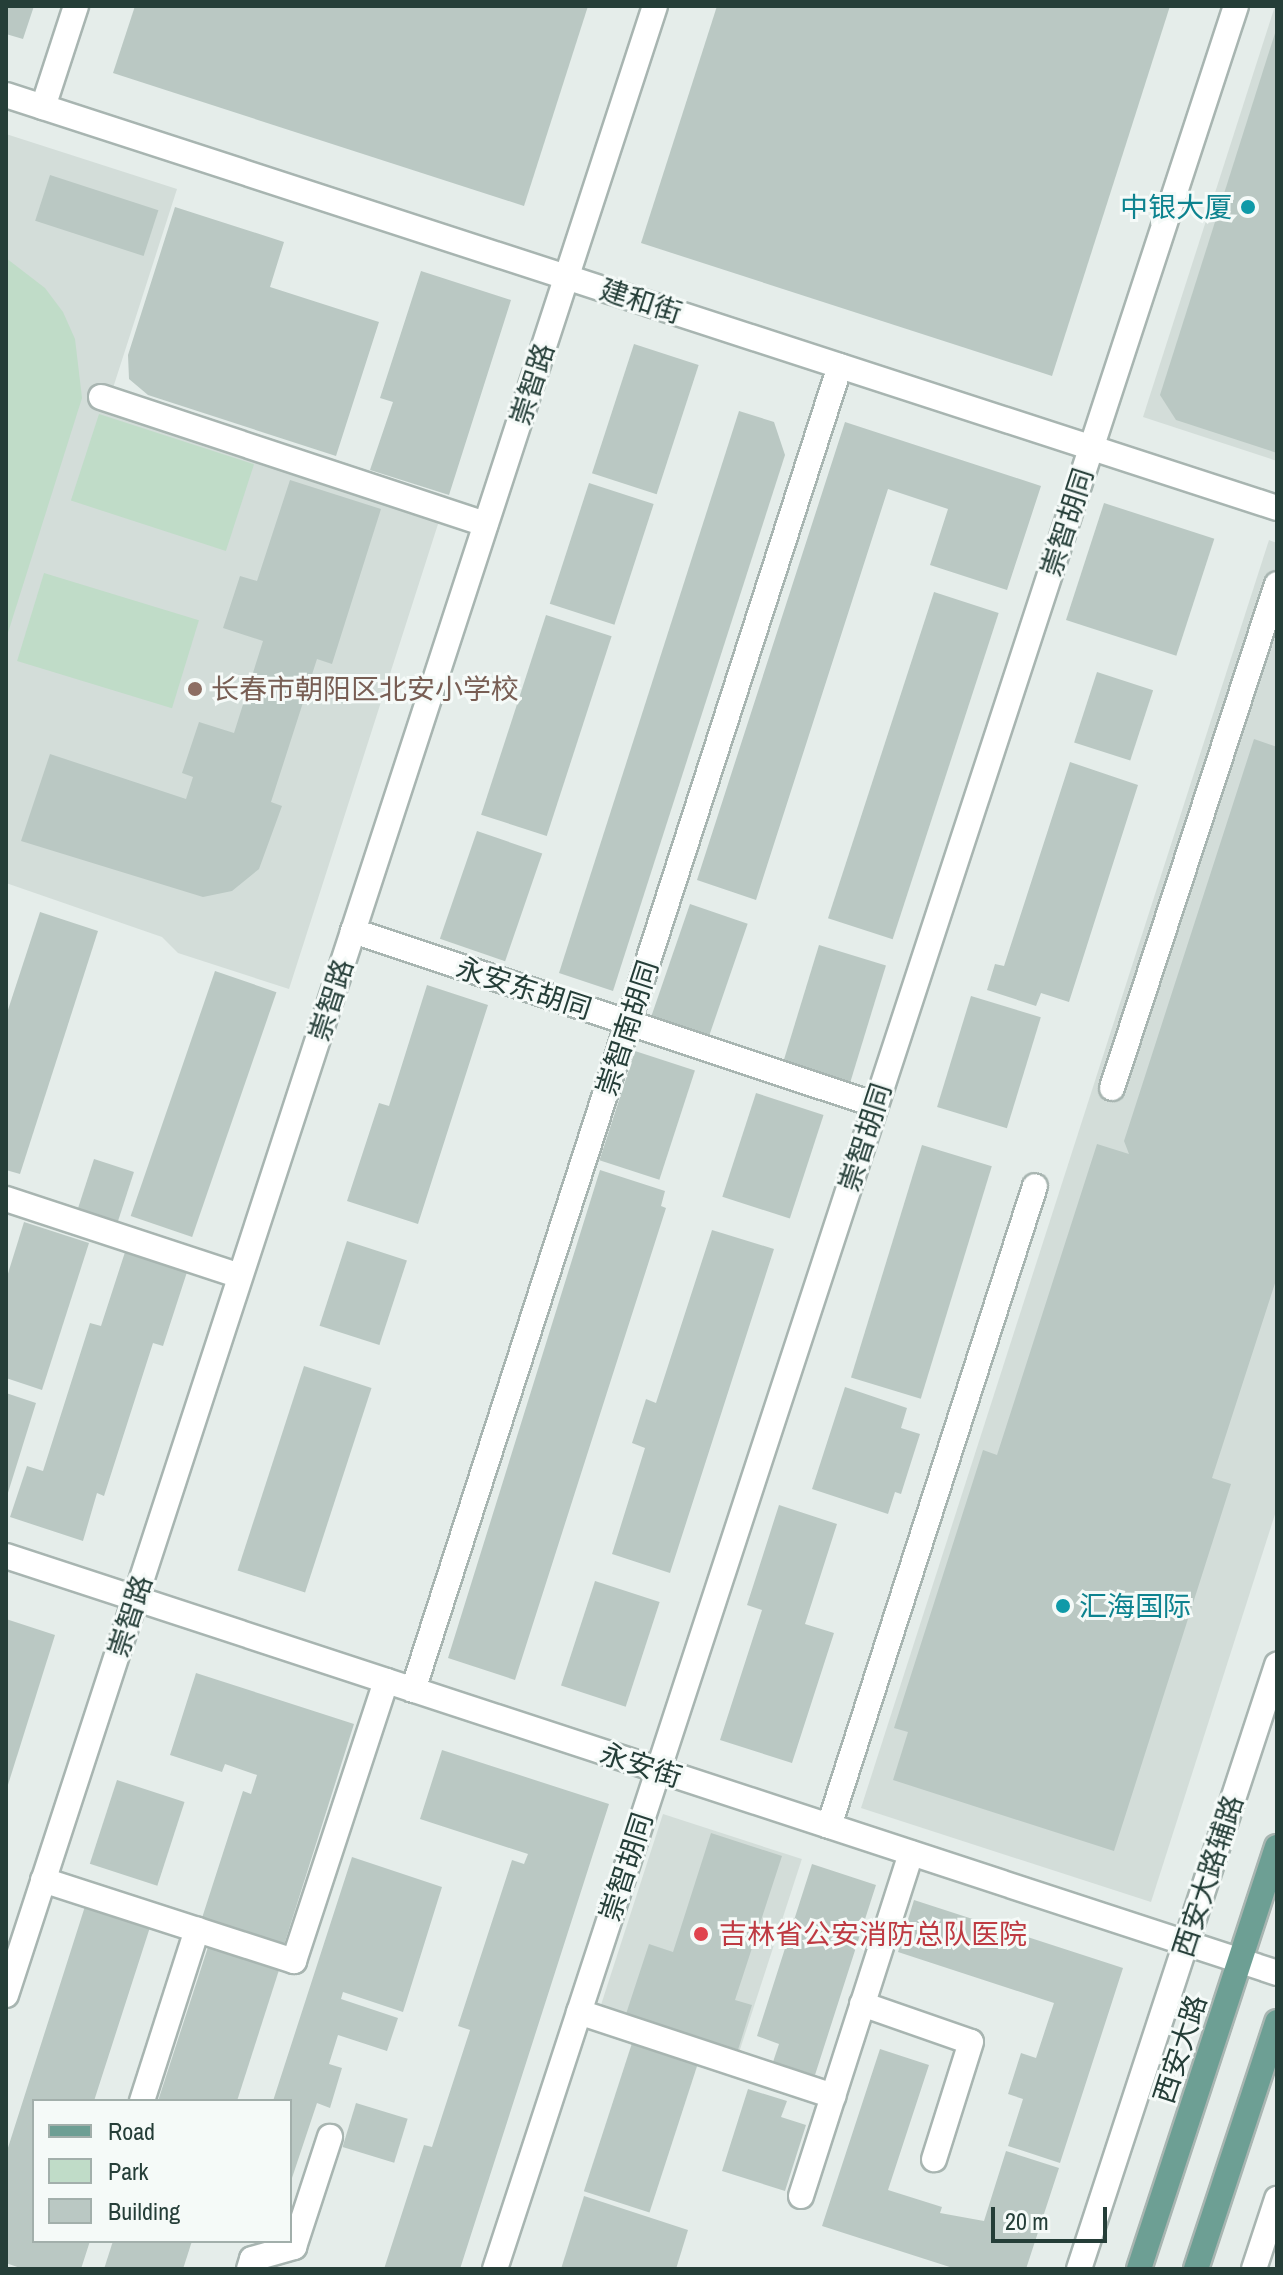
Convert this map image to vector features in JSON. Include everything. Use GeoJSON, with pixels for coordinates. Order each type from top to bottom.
{"type":"FeatureCollection","features":[{"type":"Feature","properties":{"kind":"main road","name":"西安大路"},"geometry":{"type":"LineString","coordinates":[[1139,2269],[1277,1847]]}},
{"type":"Feature","properties":{"kind":"main road"},"geometry":{"type":"LineString","coordinates":[[1196,2269],[1277,2022]]}},
{"type":"Feature","properties":{"kind":"street"},"geometry":{"type":"LineString","coordinates":[[43,107],[76,6]]}},
{"type":"Feature","properties":{"kind":"street","name":"崇智路"},"geometry":{"type":"LineString","coordinates":[[6,1995],[655,6]]}},
{"type":"Feature","properties":{"kind":"street","name":"崇智胡同"},"geometry":{"type":"LineString","coordinates":[[495,2269],[1236,6]]}},
{"type":"Feature","properties":{"kind":"street","name":"建和街"},"geometry":{"type":"LineString","coordinates":[[6,95],[1277,508]]}},
{"type":"Feature","properties":{"kind":"street","name":"崇智南胡同"},"geometry":{"type":"LineString","coordinates":[[413,1690],[840,366]]}},
{"type":"Feature","properties":{"kind":"street"},"geometry":{"type":"LineString","coordinates":[[101,397],[486,524]]}},
{"type":"Feature","properties":{"kind":"street"},"geometry":{"type":"LineString","coordinates":[[1112,1088],[1277,584]]}},
{"type":"Feature","properties":{"kind":"street","name":"永安东胡同"},"geometry":{"type":"LineString","coordinates":[[353,931],[876,1105]]}},
{"type":"Feature","properties":{"kind":"street"},"geometry":{"type":"LineString","coordinates":[[829,1826],[1035,1186]]}},
{"type":"Feature","properties":{"kind":"street"},"geometry":{"type":"LineString","coordinates":[[6,1199],[240,1276]]}},
{"type":"Feature","properties":{"kind":"street","name":"永安街"},"geometry":{"type":"LineString","coordinates":[[6,1556],[1277,1973]]}},
{"type":"Feature","properties":{"kind":"street","name":"西安大路辅路"},"geometry":{"type":"LineString","coordinates":[[1079,2269],[1277,1665]]}},
{"type":"Feature","properties":{"kind":"street"},"geometry":{"type":"LineString","coordinates":[[43,1880],[294,1961],[386,1681]]}},
{"type":"Feature","properties":{"kind":"street"},"geometry":{"type":"LineString","coordinates":[[801,2196],[911,1853]]}},
{"type":"Feature","properties":{"kind":"street"},"geometry":{"type":"LineString","coordinates":[[143,2099],[197,1930]]}},
{"type":"Feature","properties":{"kind":"street"},"geometry":{"type":"LineString","coordinates":[[862,2004],[971,2042],[934,2159]]}},
{"type":"Feature","properties":{"kind":"street"},"geometry":{"type":"LineString","coordinates":[[579,2012],[833,2096]]}},
{"type":"Feature","properties":{"kind":"street"},"geometry":{"type":"LineString","coordinates":[[249,2269],[252,2259],[294,2247],[330,2137]]}},
{"type":"Feature","properties":{"kind":"street"},"geometry":{"type":"LineString","coordinates":[[1254,2269],[1277,2199]]}},
{"type":"Feature","properties":{"kind":"shaded area","name":"中银大厦"},"geometry":{"type":"Polygon","coordinates":[[[1277,6],[1277,461],[1143,417],[1277,6]]]}},
{"type":"Feature","properties":{"kind":"shaded area","name":"长春市朝阳区北安小学校"},"geometry":{"type":"Polygon","coordinates":[[[6,134],[177,189],[113,388],[447,496],[289,989],[178,953],[162,937],[6,883],[6,134]]]}},
{"type":"Feature","properties":{"kind":"shaded area"},"geometry":{"type":"Polygon","coordinates":[[[1269,540],[1277,543],[1277,1508],[1151,1902],[861,1808],[1269,540]]]}},
{"type":"Feature","properties":{"kind":"shaded area","name":"吉林省公安消防总队医院"},"geometry":{"type":"Polygon","coordinates":[[[663,1814],[802,1859],[738,2055],[599,2010],[663,1814]]]}},
{"type":"Feature","properties":{"kind":"green space"},"geometry":{"type":"Polygon","coordinates":[[[6,258],[45,288],[63,312],[75,339],[82,398],[6,639],[6,258]]]}},
{"type":"Feature","properties":{"kind":"green space"},"geometry":{"type":"Polygon","coordinates":[[[99,414],[254,464],[226,551],[71,501],[99,414]]]}},
{"type":"Feature","properties":{"kind":"green space"},"geometry":{"type":"Polygon","coordinates":[[[44,573],[199,620],[172,708],[17,661],[44,573]]]}},
{"type":"Feature","properties":{"kind":"building"},"geometry":{"type":"Polygon","coordinates":[[[6,6],[34,6],[23,39],[6,34],[6,6]]]}},
{"type":"Feature","properties":{"kind":"building"},"geometry":{"type":"Polygon","coordinates":[[[135,6],[588,6],[524,206],[113,73],[135,6]]]}},
{"type":"Feature","properties":{"kind":"building"},"geometry":{"type":"Polygon","coordinates":[[[717,6],[1170,6],[1052,376],[641,243],[717,6]]]}},
{"type":"Feature","properties":{"kind":"building","name":"中银大厦"},"geometry":{"type":"Polygon","coordinates":[[[1276,30],[1277,453],[1176,420],[1160,395],[1276,30]]]}},
{"type":"Feature","properties":{"kind":"building"},"geometry":{"type":"Polygon","coordinates":[[[50,175],[158,210],[144,256],[35,221],[50,175]]]}},
{"type":"Feature","properties":{"kind":"building"},"geometry":{"type":"Polygon","coordinates":[[[175,207],[284,242],[270,287],[379,322],[336,456],[148,395],[129,379],[128,355],[175,207]]]}},
{"type":"Feature","properties":{"kind":"building"},"geometry":{"type":"Polygon","coordinates":[[[421,271],[511,300],[449,495],[370,470],[393,402],[380,398],[421,271]]]}},
{"type":"Feature","properties":{"kind":"building"},"geometry":{"type":"Polygon","coordinates":[[[634,344],[699,365],[657,494],[592,473],[634,344]]]}},
{"type":"Feature","properties":{"kind":"building"},"geometry":{"type":"Polygon","coordinates":[[[739,411],[774,422],[785,455],[613,991],[559,973],[739,411]]]}},
{"type":"Feature","properties":{"kind":"building"},"geometry":{"type":"Polygon","coordinates":[[[845,422],[1041,486],[1007,590],[930,565],[948,509],[888,489],[756,900],[697,880],[845,422]]]}},
{"type":"Feature","properties":{"kind":"building"},"geometry":{"type":"Polygon","coordinates":[[[290,480],[381,509],[332,664],[317,659],[271,802],[282,806],[259,869],[232,891],[203,897],[21,841],[50,754],[186,799],[193,777],[182,773],[199,722],[234,733],[263,641],[223,628],[240,576],[257,581],[290,480]]]}},
{"type":"Feature","properties":{"kind":"building"},"geometry":{"type":"Polygon","coordinates":[[[589,483],[654,504],[614,625],[550,604],[589,483]]]}},
{"type":"Feature","properties":{"kind":"building"},"geometry":{"type":"Polygon","coordinates":[[[1104,503],[1214,539],[1176,656],[1066,620],[1104,503]]]}},
{"type":"Feature","properties":{"kind":"building"},"geometry":{"type":"Polygon","coordinates":[[[934,592],[999,613],[893,939],[828,918],[934,592]]]}},
{"type":"Feature","properties":{"kind":"building"},"geometry":{"type":"Polygon","coordinates":[[[546,615],[612,636],[547,836],[481,815],[546,615]]]}},
{"type":"Feature","properties":{"kind":"building"},"geometry":{"type":"Polygon","coordinates":[[[1097,672],[1153,690],[1130,761],[1074,742],[1097,672]]]}},
{"type":"Feature","properties":{"kind":"building","name":"汇海国际"},"geometry":{"type":"Polygon","coordinates":[[[1254,739],[1277,747],[1277,1277],[1212,1478],[1231,1484],[1114,1851],[893,1780],[908,1732],[894,1728],[983,1450],[997,1455],[1097,1144],[1129,1154],[1124,1141],[1254,739]]]}},
{"type":"Feature","properties":{"kind":"building"},"geometry":{"type":"Polygon","coordinates":[[[1070,762],[1138,785],[1069,1002],[1041,993],[1036,1006],[987,990],[995,964],[1004,966],[1070,762]]]}},
{"type":"Feature","properties":{"kind":"building"},"geometry":{"type":"Polygon","coordinates":[[[477,831],[542,853],[505,961],[440,939],[477,831]]]}},
{"type":"Feature","properties":{"kind":"building"},"geometry":{"type":"Polygon","coordinates":[[[690,904],[748,924],[708,1039],[650,1019],[690,904]]]}},
{"type":"Feature","properties":{"kind":"building"},"geometry":{"type":"Polygon","coordinates":[[[40,912],[98,931],[20,1174],[6,1170],[6,1016],[40,912]]]}},
{"type":"Feature","properties":{"kind":"building"},"geometry":{"type":"Polygon","coordinates":[[[819,945],[886,965],[850,1082],[783,1062],[819,945]]]}},
{"type":"Feature","properties":{"kind":"building"},"geometry":{"type":"Polygon","coordinates":[[[215,971],[276,992],[192,1237],[131,1216],[215,971]]]}},
{"type":"Feature","properties":{"kind":"building"},"geometry":{"type":"Polygon","coordinates":[[[427,985],[488,1005],[418,1224],[347,1201],[379,1103],[389,1106],[427,985]]]}},
{"type":"Feature","properties":{"kind":"building"},"geometry":{"type":"Polygon","coordinates":[[[971,996],[1041,1017],[1007,1128],[937,1107],[971,996]]]}},
{"type":"Feature","properties":{"kind":"building"},"geometry":{"type":"Polygon","coordinates":[[[635,1051],[695,1070],[659,1180],[599,1160],[635,1051]]]}},
{"type":"Feature","properties":{"kind":"building"},"geometry":{"type":"Polygon","coordinates":[[[756,1093],[824,1115],[790,1219],[722,1197],[756,1093]]]}},
{"type":"Feature","properties":{"kind":"building"},"geometry":{"type":"Polygon","coordinates":[[[922,1145],[992,1166],[921,1399],[851,1377],[922,1145]]]}},
{"type":"Feature","properties":{"kind":"building"},"geometry":{"type":"Polygon","coordinates":[[[94,1159],[134,1172],[118,1222],[78,1209],[94,1159]]]}},
{"type":"Feature","properties":{"kind":"building"},"geometry":{"type":"Polygon","coordinates":[[[600,1170],[665,1191],[661,1206],[666,1208],[515,1680],[448,1658],[600,1170]]]}},
{"type":"Feature","properties":{"kind":"building"},"geometry":{"type":"Polygon","coordinates":[[[24,1222],[89,1243],[42,1390],[6,1378],[6,1280],[24,1222]]]}},
{"type":"Feature","properties":{"kind":"building"},"geometry":{"type":"Polygon","coordinates":[[[712,1230],[774,1249],[670,1573],[612,1554],[645,1448],[632,1443],[646,1399],[656,1403],[712,1230]]]}},
{"type":"Feature","properties":{"kind":"building"},"geometry":{"type":"Polygon","coordinates":[[[347,1241],[407,1260],[379,1345],[319,1326],[347,1241]]]}},
{"type":"Feature","properties":{"kind":"building"},"geometry":{"type":"Polygon","coordinates":[[[126,1249],[188,1269],[163,1346],[153,1343],[104,1496],[97,1493],[83,1541],[10,1517],[27,1466],[43,1471],[90,1323],[101,1326],[126,1249]]]}},
{"type":"Feature","properties":{"kind":"building"},"geometry":{"type":"Polygon","coordinates":[[[304,1366],[372,1388],[305,1592],[238,1570],[304,1366]]]}},
{"type":"Feature","properties":{"kind":"building"},"geometry":{"type":"Polygon","coordinates":[[[845,1387],[907,1408],[901,1428],[920,1434],[901,1494],[895,1492],[888,1514],[812,1489],[845,1387]]]}},
{"type":"Feature","properties":{"kind":"building"},"geometry":{"type":"Polygon","coordinates":[[[6,1393],[36,1403],[7,1496],[6,1496],[6,1393]]]}},
{"type":"Feature","properties":{"kind":"building"},"geometry":{"type":"Polygon","coordinates":[[[779,1505],[837,1524],[805,1624],[834,1633],[792,1763],[720,1740],[762,1610],[747,1605],[779,1505]]]}},
{"type":"Feature","properties":{"kind":"building"},"geometry":{"type":"Polygon","coordinates":[[[595,1581],[660,1602],[626,1707],[561,1686],[595,1581]]]}},
{"type":"Feature","properties":{"kind":"building"},"geometry":{"type":"Polygon","coordinates":[[[6,1619],[55,1635],[7,1788],[6,1788],[6,1619]]]}},
{"type":"Feature","properties":{"kind":"building"},"geometry":{"type":"Polygon","coordinates":[[[196,1673],[354,1724],[284,1945],[202,1918],[243,1791],[251,1794],[257,1775],[225,1764],[222,1772],[170,1755],[196,1673]]]}},
{"type":"Feature","properties":{"kind":"building"},"geometry":{"type":"Polygon","coordinates":[[[442,1750],[609,1804],[460,2269],[384,2269],[424,2145],[432,2147],[470,2030],[458,2026],[512,1860],[524,1864],[528,1854],[420,1819],[442,1750]]]}},
{"type":"Feature","properties":{"kind":"building"},"geometry":{"type":"Polygon","coordinates":[[[117,1780],[185,1802],[157,1886],[90,1864],[117,1780]]]}},
{"type":"Feature","properties":{"kind":"building"},"geometry":{"type":"Polygon","coordinates":[[[711,1833],[782,1856],[735,2000],[752,2005],[738,2050],[626,2014],[649,1944],[673,1952],[711,1833]]]}},
{"type":"Feature","properties":{"kind":"building"},"geometry":{"type":"Polygon","coordinates":[[[352,1857],[442,1887],[403,2012],[343,1992],[341,1999],[398,2018],[387,2051],[338,2035],[329,2064],[342,2068],[330,2108],[317,2103],[292,2178],[292,2099],[274,2099],[352,1857]]]}},
{"type":"Feature","properties":{"kind":"building"},"geometry":{"type":"Polygon","coordinates":[[[812,1864],[876,1885],[815,2075],[773,2062],[779,2044],[757,2036],[812,1864]]]}},
{"type":"Feature","properties":{"kind":"building"},"geometry":{"type":"Polygon","coordinates":[[[87,1900],[152,1921],[95,2099],[32,2099],[32,2243],[89,2243],[81,2269],[23,2269],[6,2263],[6,2154],[87,1900]]]}},
{"type":"Feature","properties":{"kind":"building"},"geometry":{"type":"Polygon","coordinates":[[[914,1900],[1123,1968],[1060,2163],[1008,2146],[1023,2099],[1008,2094],[1021,2053],[1036,2058],[1054,2003],[898,1952],[914,1900]]]}},
{"type":"Feature","properties":{"kind":"building"},"geometry":{"type":"Polygon","coordinates":[[[208,1947],[279,1970],[238,2099],[159,2099],[208,1947]]]}},
{"type":"Feature","properties":{"kind":"building"},"geometry":{"type":"Polygon","coordinates":[[[633,2040],[699,2061],[649,2213],[584,2191],[633,2040]]]}},
{"type":"Feature","properties":{"kind":"building"},"geometry":{"type":"Polygon","coordinates":[[[880,2049],[929,2065],[888,2190],[942,2207],[940,2213],[984,2221],[1006,2151],[1059,2168],[1026,2269],[956,2269],[822,2226],[880,2049]]]}},
{"type":"Feature","properties":{"kind":"building"},"geometry":{"type":"Polygon","coordinates":[[[748,2089],[787,2101],[781,2117],[806,2125],[785,2191],[722,2171],[748,2089]]]}},
{"type":"Feature","properties":{"kind":"building"},"geometry":{"type":"Polygon","coordinates":[[[356,2103],[408,2119],[394,2163],[343,2147],[356,2103]]]}},
{"type":"Feature","properties":{"kind":"building"},"geometry":{"type":"Polygon","coordinates":[[[584,2196],[688,2230],[676,2269],[561,2269],[584,2196]]]}},
{"type":"Feature","properties":{"kind":"building"},"geometry":{"type":"Polygon","coordinates":[[[112,2243],[191,2243],[183,2269],[104,2269],[112,2243]]]}},
{"type":"Feature","properties":{"kind":"place","name":"中银大厦"},"geometry":{"type":"Point","coordinates":[1248,207]}},
{"type":"Feature","properties":{"kind":"place","name":"长春市朝阳区北安小学校"},"geometry":{"type":"Point","coordinates":[195,689]}},
{"type":"Feature","properties":{"kind":"place","name":"汇海国际"},"geometry":{"type":"Point","coordinates":[1063,1606]}},
{"type":"Feature","properties":{"kind":"place","name":"吉林省公安消防总队医院"},"geometry":{"type":"Point","coordinates":[701,1934]}}]}
